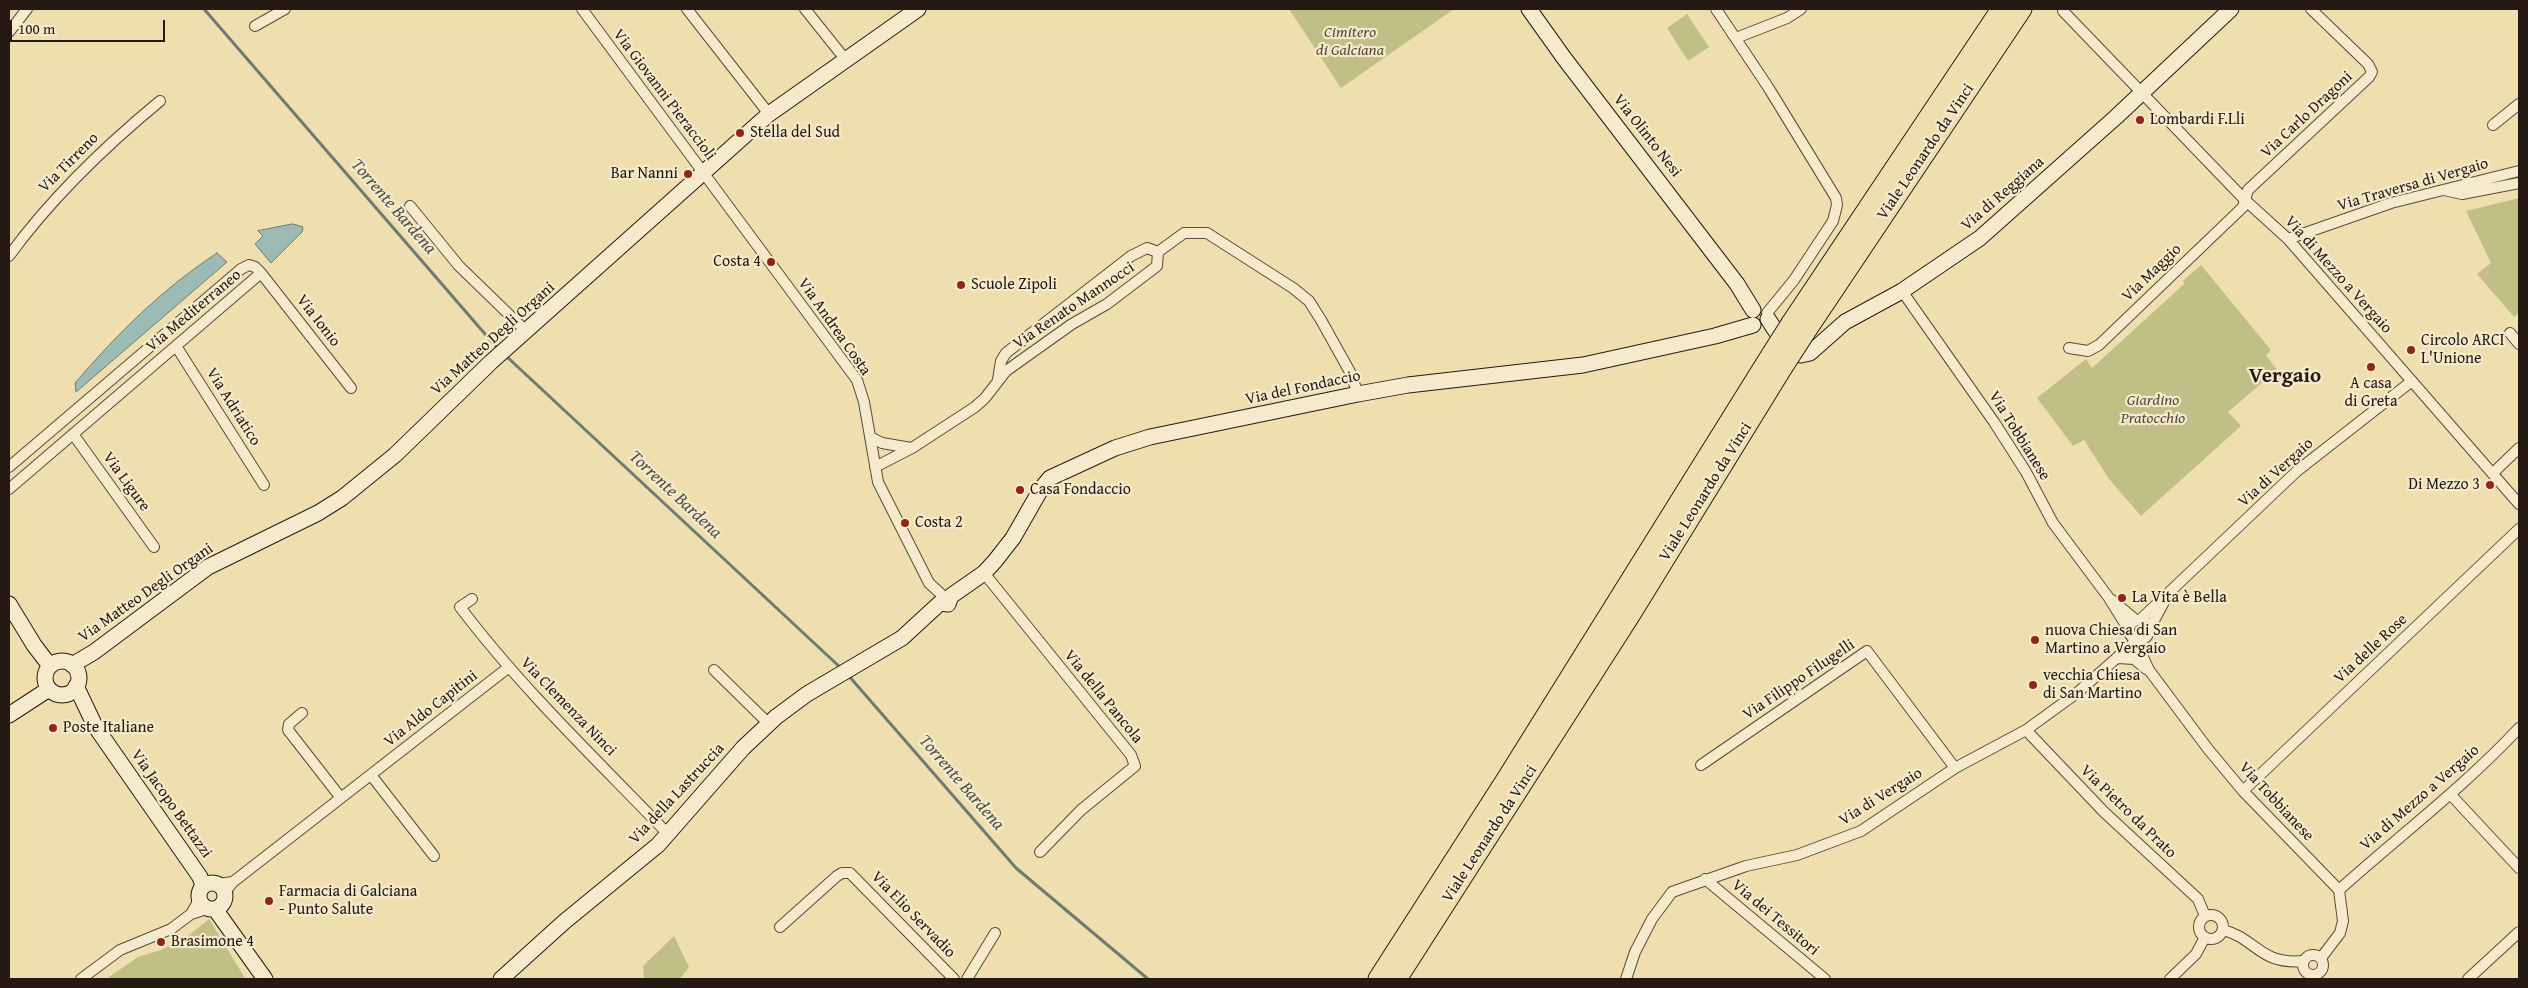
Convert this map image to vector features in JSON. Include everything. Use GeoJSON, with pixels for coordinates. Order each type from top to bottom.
{"type":"FeatureCollection","features":[{"type":"Feature","properties":{"kind":"highway","name":"Viale Leonardo da Vinci"},"geometry":{"type":"LineString","coordinates":[[1397,979],[1625,623],[1777,360],[1791,329],[2001,9]]}},
{"type":"Feature","properties":{"kind":"highway","name":"Viale Leonardo da Vinci"},"geometry":{"type":"LineString","coordinates":[[1791,329],[2022,9]]}},
{"type":"Feature","properties":{"kind":"highway","name":"Viale Leonardo da Vinci"},"geometry":{"type":"LineString","coordinates":[[1378,979],[1777,360]]}},
{"type":"Feature","properties":{"kind":"street"},"geometry":{"type":"LineString","coordinates":[[9,32],[27,9]]}},
{"type":"Feature","properties":{"kind":"street"},"geometry":{"type":"LineString","coordinates":[[255,26],[285,9]]}},
{"type":"Feature","properties":{"kind":"street","name":"Via Giovanni Pieraccioli"},"geometry":{"type":"LineString","coordinates":[[582,9],[704,174]]}},
{"type":"Feature","properties":{"kind":"street"},"geometry":{"type":"LineString","coordinates":[[687,9],[770,114]]}},
{"type":"Feature","properties":{"kind":"street"},"geometry":{"type":"LineString","coordinates":[[805,9],[845,59]]}},
{"type":"Feature","properties":{"kind":"street","name":"Via Matteo Degli Organi"},"geometry":{"type":"LineString","coordinates":[[72,665],[94,652],[208,567],[318,513],[342,498],[395,455],[491,362],[770,114],[918,9]]}},
{"type":"Feature","properties":{"kind":"street","name":"Via Olinto Nesi"},"geometry":{"type":"LineString","coordinates":[[1529,9],[1564,58],[1737,284],[1759,317]]}},
{"type":"Feature","properties":{"kind":"street"},"geometry":{"type":"LineString","coordinates":[[1716,9],[1836,198],[1837,205],[1833,221],[1794,280],[1759,317]]}},
{"type":"Feature","properties":{"kind":"street"},"geometry":{"type":"LineString","coordinates":[[1736,38],[1787,18],[1800,9]]}},
{"type":"Feature","properties":{"kind":"street","name":"Via di Reggiana"},"geometry":{"type":"LineString","coordinates":[[1759,317],[1791,329],[1798,353],[1805,355],[1816,349],[1845,322],[1902,291],[1951,259],[1999,223],[2232,9]]}},
{"type":"Feature","properties":{"kind":"street","name":"Via Carlo Dragoni"},"geometry":{"type":"LineString","coordinates":[[2245,200],[2248,190],[2369,77],[2372,72],[2368,64],[2311,9]]}},
{"type":"Feature","properties":{"kind":"street","name":"Via di Mezzo a Vergaio"},"geometry":{"type":"LineString","coordinates":[[2063,11],[2245,200],[2288,238],[2519,504]]}},
{"type":"Feature","properties":{"kind":"street","name":"Via Tirreno"},"geometry":{"type":"LineString","coordinates":[[9,256],[50,203],[87,164],[160,101]]}},
{"type":"Feature","properties":{"kind":"street"},"geometry":{"type":"LineString","coordinates":[[2493,125],[2519,104]]}},
{"type":"Feature","properties":{"kind":"street","name":"Via Traversa di Vergaio"},"geometry":{"type":"LineString","coordinates":[[2288,238],[2391,203],[2519,171]]}},
{"type":"Feature","properties":{"kind":"street","name":"Via Andrea Costa"},"geometry":{"type":"LineString","coordinates":[[704,174],[857,380],[878,482],[929,583],[944,598]]}},
{"type":"Feature","properties":{"kind":"street"},"geometry":{"type":"LineString","coordinates":[[2440,190],[2462,194],[2519,183]]}},
{"type":"Feature","properties":{"kind":"street","name":"Via Maggio"},"geometry":{"type":"LineString","coordinates":[[2069,348],[2088,351],[2099,345],[2243,207],[2245,200]]}},
{"type":"Feature","properties":{"kind":"street"},"geometry":{"type":"LineString","coordinates":[[410,206],[460,266],[526,331]]}},
{"type":"Feature","properties":{"kind":"street"},"geometry":{"type":"LineString","coordinates":[[1158,252],[1184,233],[1206,233],[1293,288],[1309,301],[1321,320],[1350,372],[1358,394]]}},
{"type":"Feature","properties":{"kind":"street","name":"Via Renato Mannocci"},"geometry":{"type":"LineString","coordinates":[[875,467],[912,448],[986,398],[998,381],[1015,365],[1146,276],[1157,266],[1158,252],[1147,248],[1131,256],[1009,351],[1001,360],[998,381]]}},
{"type":"Feature","properties":{"kind":"street","name":"Via Mediterraneo"},"geometry":{"type":"LineString","coordinates":[[9,467],[241,269],[252,265],[262,273],[9,489]]}},
{"type":"Feature","properties":{"kind":"street","name":"Via Ionio"},"geometry":{"type":"LineString","coordinates":[[262,273],[351,388]]}},
{"type":"Feature","properties":{"kind":"street","name":"Via Tobbianese"},"geometry":{"type":"LineString","coordinates":[[1902,291],[1994,422],[2026,472],[2053,523],[2109,598],[2129,630]]}},
{"type":"Feature","properties":{"kind":"street","name":"Via del Fondaccio"},"geometry":{"type":"LineString","coordinates":[[837,677],[902,638],[944,598],[984,572],[1013,538],[1041,489],[1050,478],[1115,448],[1150,438],[1408,385],[1583,365],[1724,333],[1759,317]]}},
{"type":"Feature","properties":{"kind":"street"},"geometry":{"type":"LineString","coordinates":[[2510,333],[2519,344]]}},
{"type":"Feature","properties":{"kind":"street","name":"Via Adriatico"},"geometry":{"type":"LineString","coordinates":[[176,346],[264,485]]}},
{"type":"Feature","properties":{"kind":"street"},"geometry":{"type":"LineString","coordinates":[[1009,351],[1010,362],[1015,365]]}},
{"type":"Feature","properties":{"kind":"street","name":"Via di Vergaio"},"geometry":{"type":"LineString","coordinates":[[2129,630],[2131,624],[2167,597],[2297,471],[2412,381]]}},
{"type":"Feature","properties":{"kind":"street","name":"Via Ligure"},"geometry":{"type":"LineString","coordinates":[[73,434],[154,547]]}},
{"type":"Feature","properties":{"kind":"street"},"geometry":{"type":"LineString","coordinates":[[870,437],[882,443],[912,448]]}},
{"type":"Feature","properties":{"kind":"street"},"geometry":{"type":"LineString","coordinates":[[2493,473],[2519,448]]}},
{"type":"Feature","properties":{"kind":"street","name":"Via delle Rose"},"geometry":{"type":"LineString","coordinates":[[2243,791],[2519,529]]}},
{"type":"Feature","properties":{"kind":"street","name":"Via della Pancola"},"geometry":{"type":"LineString","coordinates":[[984,572],[1131,755],[1135,766],[1080,810],[1040,852]]}},
{"type":"Feature","properties":{"kind":"street","name":"Via di Vergaio"},"geometry":{"type":"LineString","coordinates":[[1626,979],[1635,952],[1652,919],[1672,892],[1746,866],[1797,855],[1861,831],[1955,768],[2026,730],[2077,693],[2138,640],[2146,636],[2167,597]]}},
{"type":"Feature","properties":{"kind":"street","name":"Via Tobbianese"},"geometry":{"type":"LineString","coordinates":[[2109,598],[2138,620]]}},
{"type":"Feature","properties":{"kind":"street","name":"Via Clemenza Ninci"},"geometry":{"type":"LineString","coordinates":[[472,599],[460,607],[509,667],[668,834]]}},
{"type":"Feature","properties":{"kind":"street"},"geometry":{"type":"LineString","coordinates":[[9,604],[34,645],[50,666]]}},
{"type":"Feature","properties":{"kind":"street"},"geometry":{"type":"LineString","coordinates":[[2138,620],[2146,623],[2149,630]]}},
{"type":"Feature","properties":{"kind":"street"},"geometry":{"type":"LineString","coordinates":[[2129,630],[2131,636],[2138,640]]}},
{"type":"Feature","properties":{"kind":"street","name":"Via Tobbianese"},"geometry":{"type":"LineString","coordinates":[[2138,640],[2140,653],[2149,670],[2243,791],[2339,890]]}},
{"type":"Feature","properties":{"kind":"street","name":"Via Filippo Filugelli"},"geometry":{"type":"LineString","coordinates":[[1701,765],[1867,651],[1955,768]]}},
{"type":"Feature","properties":{"kind":"street","name":"Via Tobbianese"},"geometry":{"type":"LineString","coordinates":[[2118,658],[2134,659],[2149,670]]}},
{"type":"Feature","properties":{"kind":"street"},"geometry":{"type":"LineString","coordinates":[[64,662],[72,665],[78,673],[72,690],[57,694],[49,689],[45,680],[50,666],[64,662]]}},
{"type":"Feature","properties":{"kind":"street","name":"Via Aldo Capitini"},"geometry":{"type":"LineString","coordinates":[[214,895],[509,667]]}},
{"type":"Feature","properties":{"kind":"street"},"geometry":{"type":"LineString","coordinates":[[714,670],[769,724]]}},
{"type":"Feature","properties":{"kind":"street","name":"Via della Lastruccia"},"geometry":{"type":"LineString","coordinates":[[505,978],[668,834],[718,776],[769,724],[798,700],[837,677]]}},
{"type":"Feature","properties":{"kind":"street"},"geometry":{"type":"LineString","coordinates":[[9,714],[49,689]]}},
{"type":"Feature","properties":{"kind":"street","name":"Via Jacopo Bettazzi"},"geometry":{"type":"LineString","coordinates":[[72,690],[77,711],[95,726],[214,895],[263,978]]}},
{"type":"Feature","properties":{"kind":"street"},"geometry":{"type":"LineString","coordinates":[[302,713],[289,724],[288,730],[340,798]]}},
{"type":"Feature","properties":{"kind":"street","name":"Via di Mezzo a Vergaio"},"geometry":{"type":"LineString","coordinates":[[2339,890],[2390,844],[2451,795],[2519,728]]}},
{"type":"Feature","properties":{"kind":"street","name":"Via Pietro da Prato"},"geometry":{"type":"LineString","coordinates":[[2026,730],[2104,812],[2198,899],[2205,916]]}},
{"type":"Feature","properties":{"kind":"street"},"geometry":{"type":"LineString","coordinates":[[370,775],[434,856]]}},
{"type":"Feature","properties":{"kind":"street"},"geometry":{"type":"LineString","coordinates":[[2451,795],[2519,868]]}},
{"type":"Feature","properties":{"kind":"street","name":"Via Elio Servadio"},"geometry":{"type":"LineString","coordinates":[[780,927],[837,876],[842,873],[850,873],[954,979]]}},
{"type":"Feature","properties":{"kind":"street","name":"Via dei Tessitori"},"geometry":{"type":"LineString","coordinates":[[1705,879],[1825,979]]}},
{"type":"Feature","properties":{"kind":"street"},"geometry":{"type":"LineString","coordinates":[[2303,961],[2303,969],[2311,977],[2322,969],[2320,958],[2340,933],[2343,921],[2339,890]]}},
{"type":"Feature","properties":{"kind":"street"},"geometry":{"type":"LineString","coordinates":[[81,979],[120,950],[171,929],[214,895]]}},
{"type":"Feature","properties":{"kind":"street"},"geometry":{"type":"LineString","coordinates":[[2213,914],[2220,918],[2222,930],[2216,938],[2205,937],[2199,929],[2200,921],[2205,916],[2213,914]]}},
{"type":"Feature","properties":{"kind":"street"},"geometry":{"type":"LineString","coordinates":[[2222,930],[2236,934],[2259,952],[2273,959],[2303,961],[2311,954],[2320,958]]}},
{"type":"Feature","properties":{"kind":"street"},"geometry":{"type":"LineString","coordinates":[[2468,979],[2519,932]]}},
{"type":"Feature","properties":{"kind":"street"},"geometry":{"type":"LineString","coordinates":[[967,979],[995,933]]}},
{"type":"Feature","properties":{"kind":"street"},"geometry":{"type":"LineString","coordinates":[[2170,979],[2196,954],[2205,937]]}},
{"type":"Feature","properties":{"kind":"green space","name":"Cimitero di Galciana"},"geometry":{"type":"Polygon","coordinates":[[[1289,9],[1454,9],[1341,88],[1289,9]]]}},
{"type":"Feature","properties":{"kind":"green space"},"geometry":{"type":"Polygon","coordinates":[[[1687,14],[1709,47],[1688,61],[1667,28],[1687,14]]]}},
{"type":"Feature","properties":{"kind":"green space"},"geometry":{"type":"Polygon","coordinates":[[[2519,198],[2519,313],[2514,317],[2477,274],[2491,263],[2466,211],[2519,198]]]}},
{"type":"Feature","properties":{"kind":"green space","name":"Giardino Pratocchio"},"geometry":{"type":"Polygon","coordinates":[[[2201,265],[2271,350],[2266,355],[2277,370],[2228,412],[2241,426],[2141,516],[2109,479],[2084,440],[2073,446],[2037,398],[2086,359],[2092,368],[2184,284],[2183,281],[2201,265]]]}},
{"type":"Feature","properties":{"kind":"green space"},"geometry":{"type":"Polygon","coordinates":[[[209,919],[244,979],[106,979],[138,957],[161,950],[188,936],[209,919]]]}},
{"type":"Feature","properties":{"kind":"green space"},"geometry":{"type":"Polygon","coordinates":[[[674,936],[689,967],[680,979],[644,979],[643,966],[674,936]]]}},
{"type":"Feature","properties":{"kind":"water"},"geometry":{"type":"Polygon","coordinates":[[[293,224],[303,227],[302,232],[271,263],[255,244],[263,236],[258,231],[293,224]]]}},
{"type":"Feature","properties":{"kind":"water"},"geometry":{"type":"Polygon","coordinates":[[[217,253],[227,262],[76,392],[75,383],[124,329],[178,281],[217,253]]]}},
{"type":"Feature","properties":{"kind":"waterway","name":"Torrente Bardena"},"geometry":{"type":"LineString","coordinates":[[204,9],[498,349]]}},
{"type":"Feature","properties":{"kind":"waterway","name":"Torrente Bardena"},"geometry":{"type":"LineString","coordinates":[[505,355],[842,669]]}},
{"type":"Feature","properties":{"kind":"waterway","name":"Torrente Bardena"},"geometry":{"type":"LineString","coordinates":[[848,675],[1016,868],[1148,979]]}},
{"type":"Feature","properties":{"kind":"place","name":"Lombardi F.Lli"},"geometry":{"type":"Point","coordinates":[2140,120]}},
{"type":"Feature","properties":{"kind":"place","name":"Stella del Sud"},"geometry":{"type":"Point","coordinates":[740,133]}},
{"type":"Feature","properties":{"kind":"place","name":"Bar Nanni"},"geometry":{"type":"Point","coordinates":[688,174]}},
{"type":"Feature","properties":{"kind":"place","name":"Costa 4"},"geometry":{"type":"Point","coordinates":[771,262]}},
{"type":"Feature","properties":{"kind":"place","name":"Scuole Zipoli"},"geometry":{"type":"Point","coordinates":[961,285]}},
{"type":"Feature","properties":{"kind":"place","name":"Circolo ARCI L'Unione"},"geometry":{"type":"Point","coordinates":[2411,350]}},
{"type":"Feature","properties":{"kind":"place","name":"A casa di Greta"},"geometry":{"type":"Point","coordinates":[2371,367]}},
{"type":"Feature","properties":{"kind":"place","name":"Di Mezzo 3"},"geometry":{"type":"Point","coordinates":[2490,485]}},
{"type":"Feature","properties":{"kind":"place","name":"Casa Fondaccio"},"geometry":{"type":"Point","coordinates":[1020,490]}},
{"type":"Feature","properties":{"kind":"place","name":"Costa 2"},"geometry":{"type":"Point","coordinates":[905,523]}},
{"type":"Feature","properties":{"kind":"place","name":"La Vita è Bella"},"geometry":{"type":"Point","coordinates":[2122,598]}},
{"type":"Feature","properties":{"kind":"place","name":"nuova Chiesa di San Martino a Vergaio"},"geometry":{"type":"Point","coordinates":[2035,640]}},
{"type":"Feature","properties":{"kind":"place","name":"vecchia Chiesa di San Martino"},"geometry":{"type":"Point","coordinates":[2033,685]}},
{"type":"Feature","properties":{"kind":"place","name":"Poste Italiane"},"geometry":{"type":"Point","coordinates":[53,728]}},
{"type":"Feature","properties":{"kind":"place","name":"Farmacia di Galciana - Punto Salute"},"geometry":{"type":"Point","coordinates":[269,901]}},
{"type":"Feature","properties":{"kind":"place","name":"Brasimone 4"},"geometry":{"type":"Point","coordinates":[161,942]}},
{"type":"Feature","properties":{"kind":"district","name":"Vergaio"},"geometry":{"type":"Point","coordinates":[2285,377]}}]}
